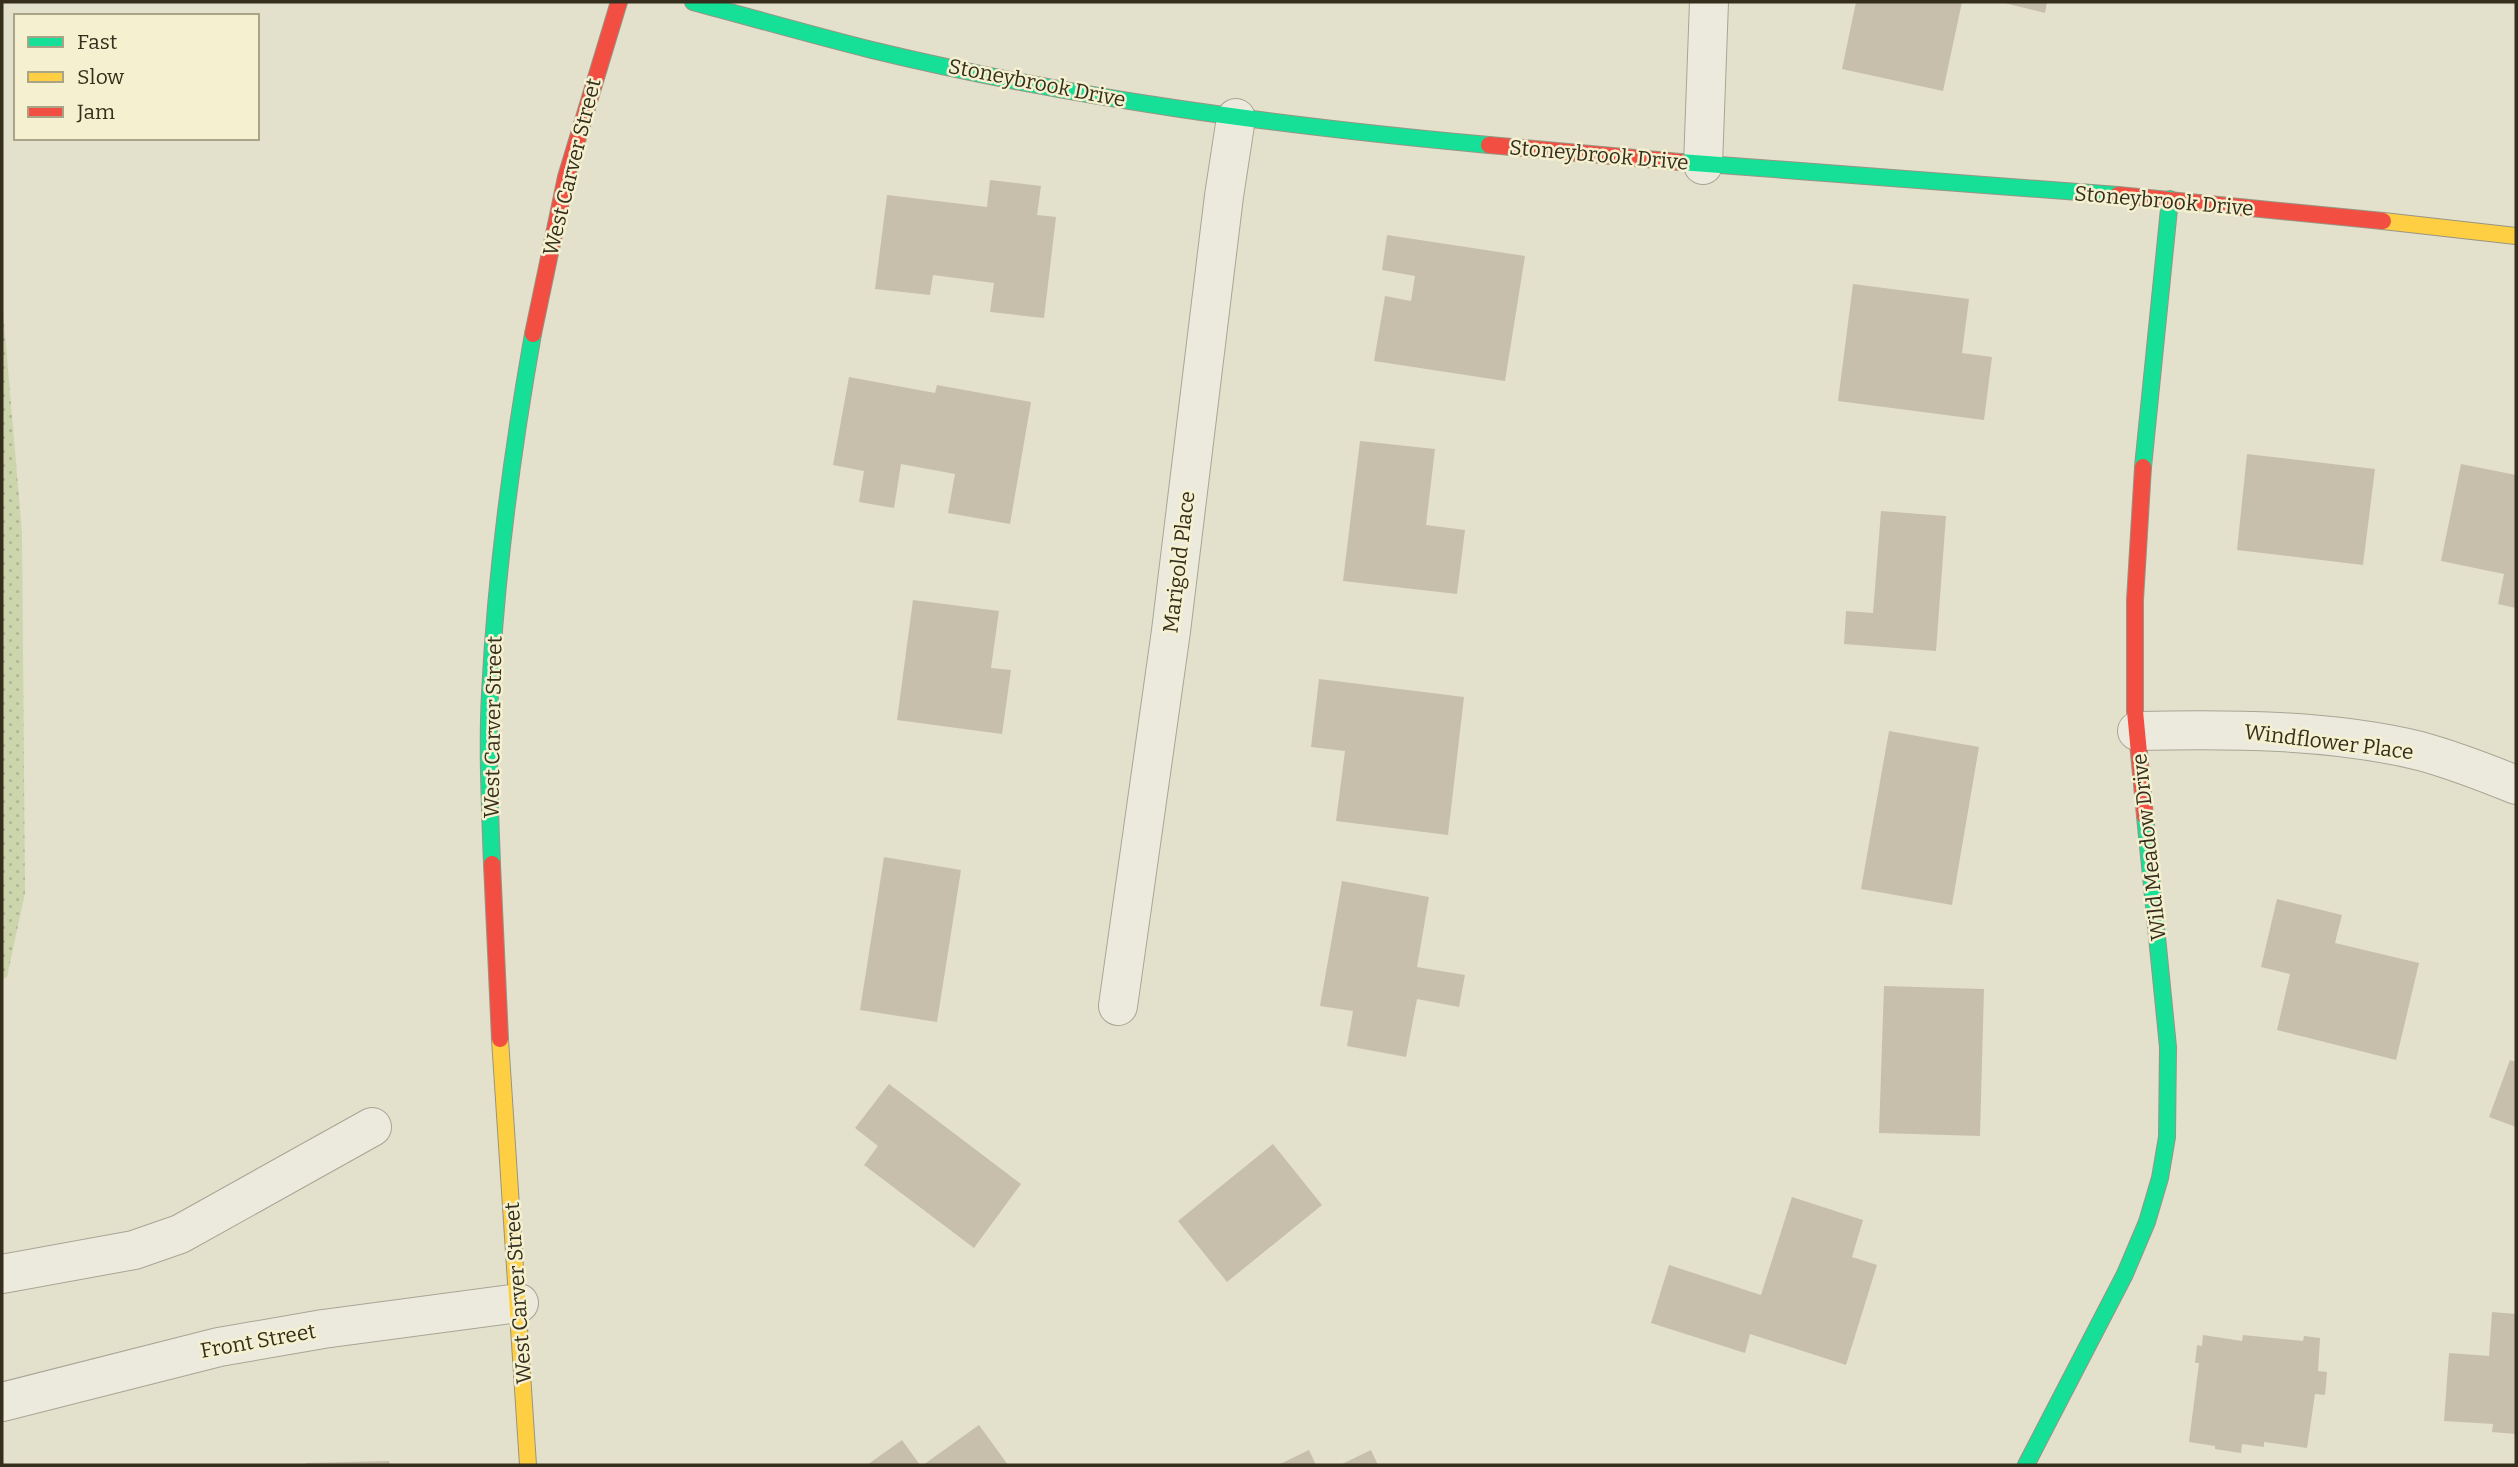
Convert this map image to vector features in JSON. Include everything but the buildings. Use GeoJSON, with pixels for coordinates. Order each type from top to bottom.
{"type":"FeatureCollection","features":[{"type":"Feature","properties":{"kind":"street","name":"West Carver Street"},"geometry":{"type":"LineString","coordinates":[[528,1465],[496,974],[490,695],[500,566],[517,423],[542,288],[566,177],[619,2]]}},
{"type":"Feature","properties":{"kind":"street","name":"Stoneybrook Drive"},"geometry":{"type":"LineString","coordinates":[[693,2],[905,57],[1054,89],[1236,118],[1703,165],[2170,199],[2516,236]]}},
{"type":"Feature","properties":{"kind":"street"},"geometry":{"type":"LineString","coordinates":[[1703,165],[1709,2]]}},
{"type":"Feature","properties":{"kind":"street","name":"Marigold Place"},"geometry":{"type":"LineString","coordinates":[[1118,1006],[1171,631],[1224,196],[1236,118]]}},
{"type":"Feature","properties":{"kind":"street","name":"Wild Meadow Drive"},"geometry":{"type":"LineString","coordinates":[[2026,1465],[2125,1274],[2147,1222],[2160,1178],[2167,1137],[2168,1047],[2160,944],[2146,840],[2135,711],[2135,600],[2140,498],[2170,199]]}},
{"type":"Feature","properties":{"kind":"street","name":"Windflower Place"},"geometry":{"type":"LineString","coordinates":[[2137,731],[2265,732],[2364,741],[2459,762],[2516,785]]}},
{"type":"Feature","properties":{"kind":"street"},"geometry":{"type":"LineString","coordinates":[[2,1274],[134,1250],[180,1234],[372,1127]]}},
{"type":"Feature","properties":{"kind":"street","name":"Front Street"},"geometry":{"type":"LineString","coordinates":[[2,1402],[219,1347],[323,1329],[519,1303]]}},
{"type":"Feature","properties":{"kind":"green space"},"geometry":{"type":"Polygon","coordinates":[[[2,299],[22,533],[25,893],[7,977],[2,980],[2,299]]]}},
{"type":"Feature","properties":{"kind":"traffic: fast"},"geometry":{"type":"LineString","coordinates":[[693,2],[872,50],[1102,97],[1257,120],[1489,145]]}},
{"type":"Feature","properties":{"kind":"traffic: fast"},"geometry":{"type":"LineString","coordinates":[[1680,162],[2118,195]]}},
{"type":"Feature","properties":{"kind":"traffic: fast"},"geometry":{"type":"LineString","coordinates":[[2143,467],[2170,199]]}},
{"type":"Feature","properties":{"kind":"traffic: fast"},"geometry":{"type":"LineString","coordinates":[[492,864],[489,736],[496,603],[518,423],[533,334]]}},
{"type":"Feature","properties":{"kind":"traffic: fast"},"geometry":{"type":"LineString","coordinates":[[2026,1465],[2125,1274],[2147,1222],[2160,1178],[2167,1137],[2168,1047],[2145,816]]}},
{"type":"Feature","properties":{"kind":"traffic: slow"},"geometry":{"type":"LineString","coordinates":[[2383,221],[2516,236]]}},
{"type":"Feature","properties":{"kind":"traffic: slow"},"geometry":{"type":"LineString","coordinates":[[500,1039],[528,1465]]}},
{"type":"Feature","properties":{"kind":"traffic: jam"},"geometry":{"type":"LineString","coordinates":[[533,334],[566,177],[619,2]]}},
{"type":"Feature","properties":{"kind":"traffic: jam"},"geometry":{"type":"LineString","coordinates":[[1489,145],[1680,162]]}},
{"type":"Feature","properties":{"kind":"traffic: jam"},"geometry":{"type":"LineString","coordinates":[[2118,195],[2383,221]]}},
{"type":"Feature","properties":{"kind":"traffic: jam"},"geometry":{"type":"LineString","coordinates":[[2143,467],[2135,600],[2135,711],[2145,816]]}},
{"type":"Feature","properties":{"kind":"traffic: jam"},"geometry":{"type":"LineString","coordinates":[[492,864],[500,1039]]}}]}
